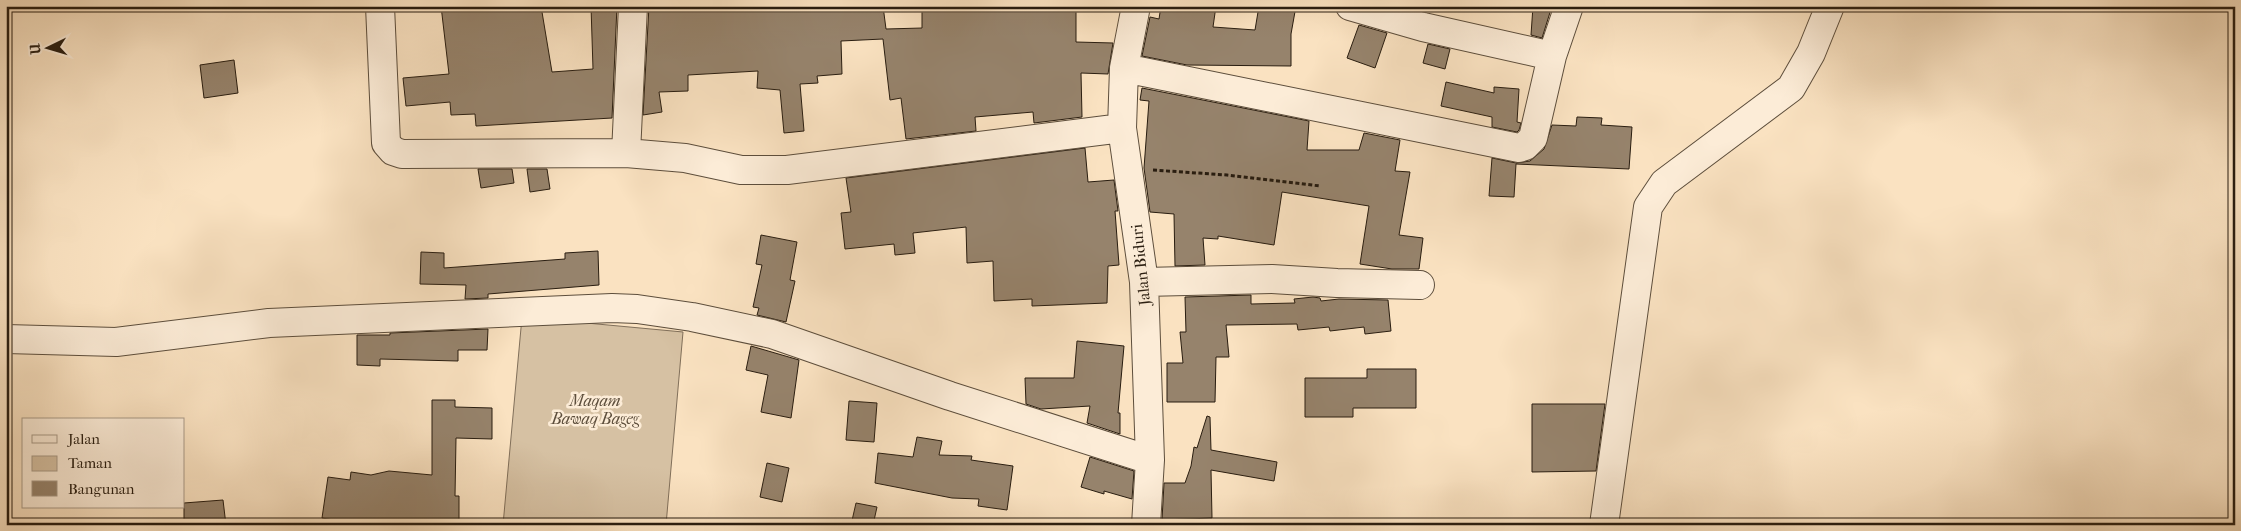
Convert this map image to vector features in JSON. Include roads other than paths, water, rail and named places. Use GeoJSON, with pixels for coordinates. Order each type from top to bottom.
{"type":"FeatureCollection","features":[{"type":"Feature","properties":{"kind":"street"},"geometry":{"type":"LineString","coordinates":[[380,6],[386,143],[393,151],[402,154],[626,152],[685,158],[740,170],[786,170],[1122,128]]}},
{"type":"Feature","properties":{"kind":"street"},"geometry":{"type":"LineString","coordinates":[[626,152],[633,6]]}},
{"type":"Feature","properties":{"kind":"street","name":"Jalan Biduri"},"geometry":{"type":"LineString","coordinates":[[1136,6],[1124,68],[1122,128],[1144,282],[1150,460],[1146,525]]}},
{"type":"Feature","properties":{"kind":"street"},"geometry":{"type":"LineString","coordinates":[[1350,6],[1423,27],[1552,56]]}},
{"type":"Feature","properties":{"kind":"street"},"geometry":{"type":"LineString","coordinates":[[1124,68],[1519,148],[1525,146],[1533,138],[1552,56],[1569,6]]}},
{"type":"Feature","properties":{"kind":"street"},"geometry":{"type":"LineString","coordinates":[[1604,525],[1648,208],[1664,183],[1791,88],[1811,53],[1830,6]]}},
{"type":"Feature","properties":{"kind":"street"},"geometry":{"type":"LineString","coordinates":[[1144,282],[1272,279],[1420,285]]}},
{"type":"Feature","properties":{"kind":"street"},"geometry":{"type":"LineString","coordinates":[[6,339],[116,342],[269,323],[612,308],[637,309],[692,317],[772,334],[950,396],[1150,460]]}},
{"type":"Feature","properties":{"kind":"park label","name":"Maqam Bawaq Bageg"},"geometry":{"type":"Point","coordinates":[595,409]}}]}
